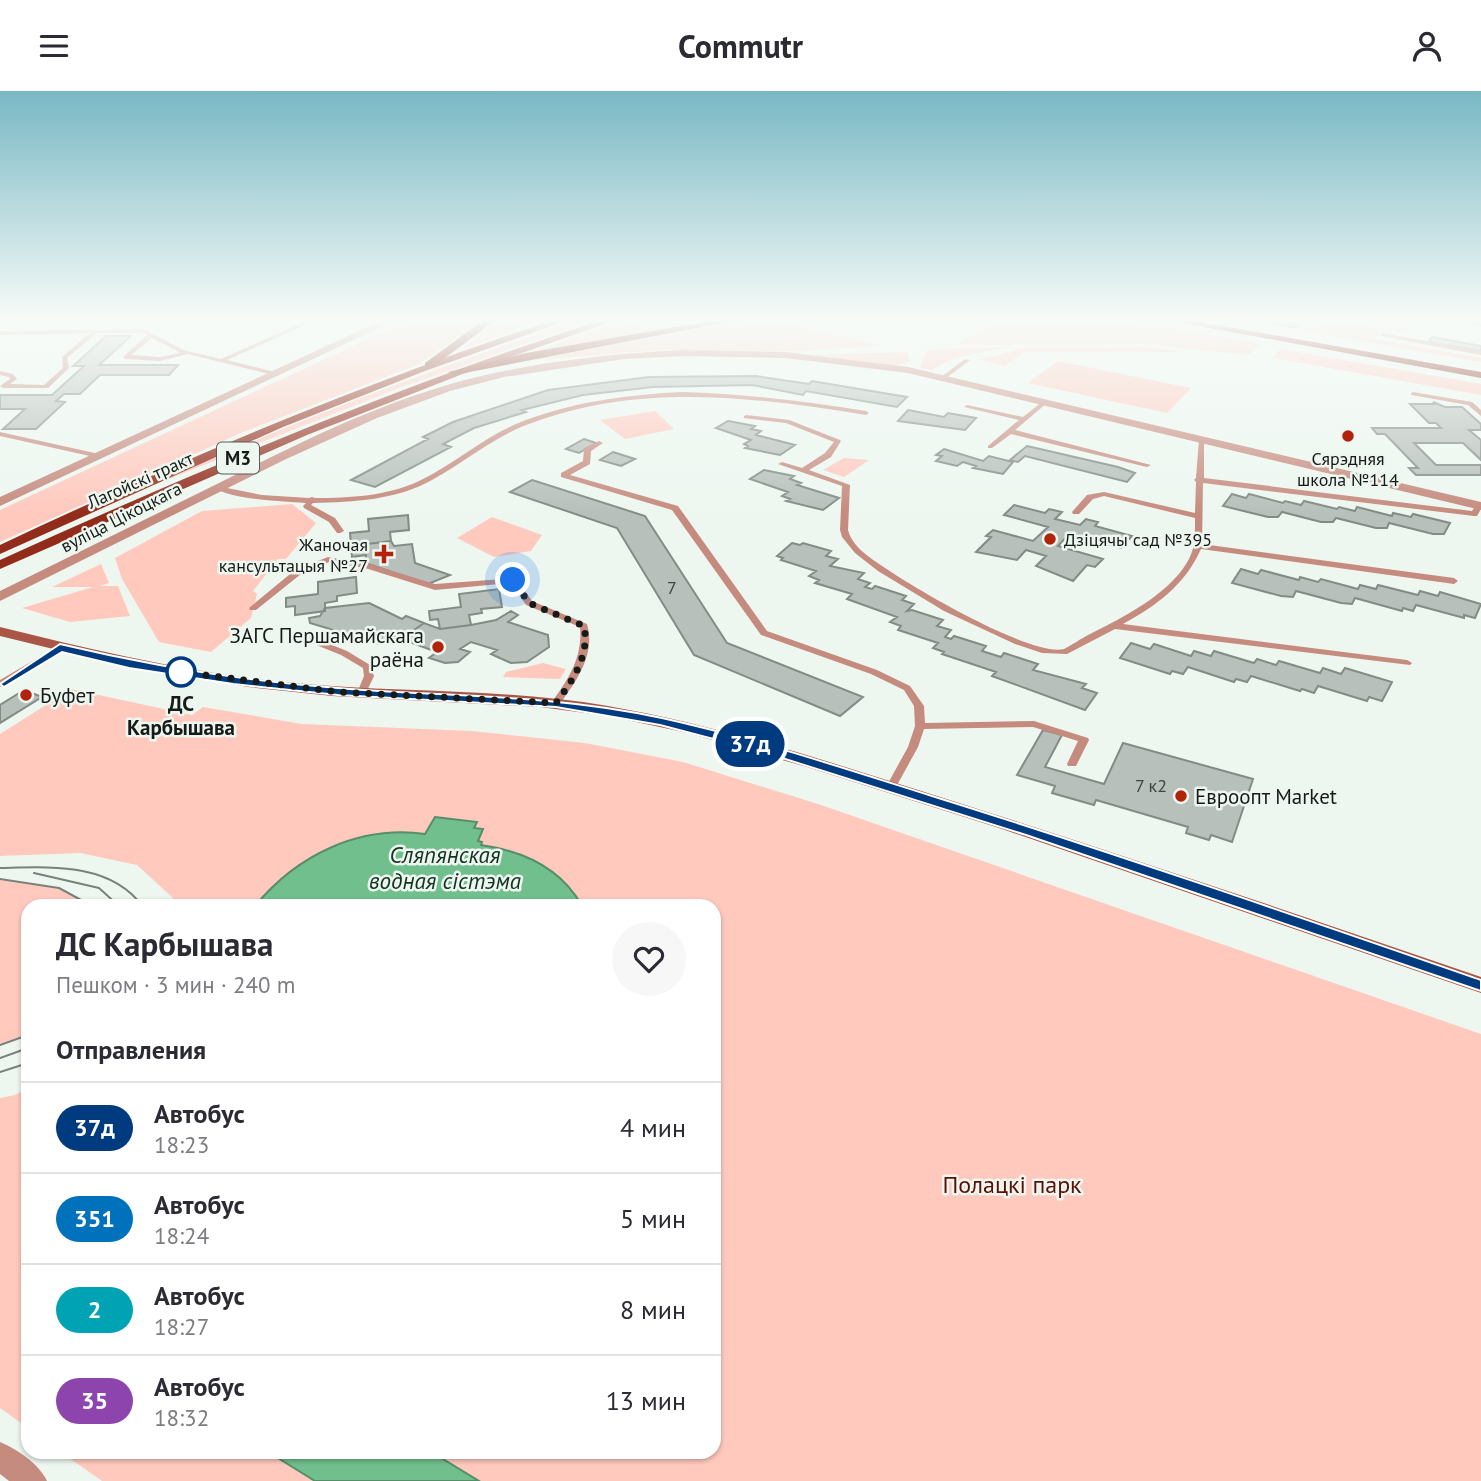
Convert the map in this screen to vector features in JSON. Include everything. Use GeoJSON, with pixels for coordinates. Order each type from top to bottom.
{"type":"FeatureCollection","features":[{"type":"Feature","properties":{"kind":"main road","name":"Лагойскі тракт"},"geometry":{"type":"LineString","coordinates":[[0,550],[192,459],[381,384]]}},
{"type":"Feature","properties":{"kind":"main road","name":"Лагойскі тракт"},"geometry":{"type":"LineString","coordinates":[[0,565],[215,467],[424,384]]}},
{"type":"Feature","properties":{"kind":"main road"},"geometry":{"type":"LineString","coordinates":[[0,631],[129,664],[233,681],[362,693],[556,703],[695,730],[1031,831],[1481,985]]}},
{"type":"Feature","properties":{"kind":"street","name":"Лагойскі тракт"},"geometry":{"type":"LineString","coordinates":[[0,501],[256,384]]}},
{"type":"Feature","properties":{"kind":"street","name":"вуліца Цікоцкага"},"geometry":{"type":"LineString","coordinates":[[0,597],[216,488],[373,416],[466,384]]}},
{"type":"Feature","properties":{"kind":"street","name":"вуліца Цікоцкага"},"geometry":{"type":"LineString","coordinates":[[967,384],[1480,506]]}},
{"type":"Feature","properties":{"kind":"street"},"geometry":{"type":"LineString","coordinates":[[0,1456],[33,1481]]}},
{"type":"Feature","properties":{"kind":"lane"},"geometry":{"type":"LineString","coordinates":[[1,387],[46,387],[49,384]]}},
{"type":"Feature","properties":{"kind":"lane"},"geometry":{"type":"LineString","coordinates":[[216,488],[251,495],[312,499],[381,495],[412,487],[490,440],[527,422],[574,408],[676,394],[735,394],[777,398],[866,413]]}},
{"type":"Feature","properties":{"kind":"lane"},"geometry":{"type":"LineString","coordinates":[[1413,394],[1470,403],[1481,414]]}},
{"type":"Feature","properties":{"kind":"lane"},"geometry":{"type":"LineString","coordinates":[[777,398],[787,421]]}},
{"type":"Feature","properties":{"kind":"lane"},"geometry":{"type":"LineString","coordinates":[[990,447],[1044,403]]}},
{"type":"Feature","properties":{"kind":"lane"},"geometry":{"type":"LineString","coordinates":[[967,407],[1024,419]]}},
{"type":"Feature","properties":{"kind":"lane"},"geometry":{"type":"LineString","coordinates":[[746,417],[787,421],[838,440],[828,454],[804,470]]}},
{"type":"Feature","properties":{"kind":"lane"},"geometry":{"type":"LineString","coordinates":[[1009,431],[1147,465]]}},
{"type":"Feature","properties":{"kind":"lane"},"geometry":{"type":"LineString","coordinates":[[0,434],[97,457]]}},
{"type":"Feature","properties":{"kind":"lane"},"geometry":{"type":"LineString","coordinates":[[782,464],[846,485],[849,501],[842,520],[847,538],[857,552],[887,575],[947,609],[1032,646],[1063,652],[1146,608],[1193,562],[1198,546],[1201,440]]}},
{"type":"Feature","properties":{"kind":"lane"},"geometry":{"type":"LineString","coordinates":[[599,443],[587,450],[587,462],[564,475],[676,508],[764,633],[874,672],[907,688],[919,706],[920,726],[904,765],[891,787]]}},
{"type":"Feature","properties":{"kind":"lane"},"geometry":{"type":"LineString","coordinates":[[1198,479],[1474,514],[1480,506]]}},
{"type":"Feature","properties":{"kind":"lane"},"geometry":{"type":"LineString","coordinates":[[1076,512],[1090,497],[1104,494],[1198,516]]}},
{"type":"Feature","properties":{"kind":"lane"},"geometry":{"type":"LineString","coordinates":[[312,499],[307,506],[332,520],[340,531]]}},
{"type":"Feature","properties":{"kind":"lane"},"geometry":{"type":"LineString","coordinates":[[1198,546],[1454,580]]}},
{"type":"Feature","properties":{"kind":"lane"},"geometry":{"type":"LineString","coordinates":[[253,608],[298,572],[327,559],[366,566],[435,587],[513,580],[529,603],[584,626],[587,643],[573,679],[556,703]]}},
{"type":"Feature","properties":{"kind":"lane"},"geometry":{"type":"LineString","coordinates":[[1115,626],[1407,663]]}},
{"type":"Feature","properties":{"kind":"lane"},"geometry":{"type":"LineString","coordinates":[[307,638],[344,653],[367,667],[369,676],[362,693]]}},
{"type":"Feature","properties":{"kind":"lane"},"geometry":{"type":"LineString","coordinates":[[2,682],[60,648]]}},
{"type":"Feature","properties":{"kind":"lane"},"geometry":{"type":"LineString","coordinates":[[920,726],[1034,725],[1084,740],[1072,764]]}},
{"type":"Feature","properties":{"kind":"green space"},"geometry":{"type":"Polygon","coordinates":[[[271,384],[368,384],[243,432],[0,542],[0,510],[271,384]]]}},
{"type":"Feature","properties":{"kind":"green space"},"geometry":{"type":"Polygon","coordinates":[[[399,384],[411,384],[153,485],[259,439],[399,384]]]}},
{"type":"Feature","properties":{"kind":"green space"},"geometry":{"type":"Polygon","coordinates":[[[1032,384],[1171,384],[1191,388],[1167,413],[1032,384]]]}},
{"type":"Feature","properties":{"kind":"green space"},"geometry":{"type":"Polygon","coordinates":[[[1418,384],[1481,384],[1481,395],[1418,384]]]}},
{"type":"Feature","properties":{"kind":"green space"},"geometry":{"type":"Polygon","coordinates":[[[655,411],[674,429],[625,439],[600,420],[655,411]]]}},
{"type":"Feature","properties":{"kind":"green space"},"geometry":{"type":"Polygon","coordinates":[[[844,458],[869,460],[844,477],[823,470],[844,458]]]}},
{"type":"Feature","properties":{"kind":"green space"},"geometry":{"type":"Polygon","coordinates":[[[292,504],[316,523],[286,559],[278,559],[253,591],[257,594],[251,618],[211,652],[159,642],[122,579],[115,558],[202,511],[292,504]]]}},
{"type":"Feature","properties":{"kind":"green space"},"geometry":{"type":"Polygon","coordinates":[[[492,517],[542,535],[531,551],[494,557],[457,538],[492,517]]]}},
{"type":"Feature","properties":{"kind":"green space"},"geometry":{"type":"Polygon","coordinates":[[[101,564],[109,583],[100,586],[118,586],[130,616],[70,622],[22,608],[93,587],[52,587],[101,564]]]}},
{"type":"Feature","properties":{"kind":"green space"},"geometry":{"type":"Polygon","coordinates":[[[543,663],[566,669],[560,679],[503,677],[506,672],[543,663]]]}},
{"type":"Feature","properties":{"kind":"green space","name":"Полацкі парк"},"geometry":{"type":"Polygon","coordinates":[[[71,689],[192,715],[203,707],[302,724],[472,731],[585,743],[683,762],[821,805],[1481,1034],[1481,1481],[102,1481],[71,1459],[721,1459],[721,899],[173,899],[137,865],[80,853],[0,856],[0,734],[71,689]]]}},
{"type":"Feature","properties":{"kind":"green space"},"geometry":{"type":"Polygon","coordinates":[[[0,879],[59,888],[80,899],[21,899],[21,1038],[0,1045],[0,879]]]}},
{"type":"Feature","properties":{"kind":"green space"},"geometry":{"type":"Polygon","coordinates":[[[21,1092],[21,1423],[0,1408],[0,1098],[21,1092]]]}},
{"type":"Feature","properties":{"kind":"water","name":"Сляпянская водная сістэма"},"geometry":{"type":"Polygon","coordinates":[[[435,817],[477,822],[474,828],[483,829],[478,841],[482,842],[481,845],[512,852],[539,863],[563,881],[577,899],[262,899],[290,872],[331,847],[376,834],[425,834],[435,817]]]}},
{"type":"Feature","properties":{"kind":"water"},"geometry":{"type":"Polygon","coordinates":[[[280,1459],[443,1459],[479,1481],[315,1481],[280,1459]]]}},
{"type":"Feature","properties":{"kind":"building"},"geometry":{"type":"Polygon","coordinates":[[[64,384],[91,384],[80,394],[64,394],[56,401],[65,402],[36,429],[3,429],[25,409],[0,409],[0,395],[52,395],[64,384]]]}},
{"type":"Feature","properties":{"kind":"building"},"geometry":{"type":"Polygon","coordinates":[[[596,384],[829,384],[907,397],[897,407],[806,391],[803,395],[752,385],[653,387],[583,395],[522,410],[526,412],[474,428],[443,444],[451,447],[375,487],[351,480],[428,439],[423,437],[453,422],[548,390],[596,384]]]}},
{"type":"Feature","properties":{"kind":"building"},"geometry":{"type":"Polygon","coordinates":[[[1433,402],[1445,407],[1462,407],[1481,424],[1481,430],[1469,430],[1481,440],[1481,460],[1463,443],[1414,443],[1436,465],[1481,465],[1481,475],[1416,475],[1409,468],[1418,468],[1385,434],[1377,434],[1372,428],[1441,428],[1436,423],[1429,423],[1410,404],[1435,404],[1433,402]]]}},
{"type":"Feature","properties":{"kind":"building"},"geometry":{"type":"Polygon","coordinates":[[[908,410],[944,417],[948,413],[976,418],[965,430],[898,421],[908,410]]]}},
{"type":"Feature","properties":{"kind":"building"},"geometry":{"type":"Polygon","coordinates":[[[728,421],[755,426],[751,429],[761,431],[756,435],[795,445],[780,455],[745,448],[748,446],[744,444],[751,440],[716,428],[728,421]]]}},
{"type":"Feature","properties":{"kind":"building"},"geometry":{"type":"Polygon","coordinates":[[[584,439],[596,443],[579,453],[566,449],[584,439]]]}},
{"type":"Feature","properties":{"kind":"building"},"geometry":{"type":"Polygon","coordinates":[[[1027,446],[1135,473],[1127,482],[1025,456],[1018,462],[1010,460],[1027,446]]]}},
{"type":"Feature","properties":{"kind":"building"},"geometry":{"type":"Polygon","coordinates":[[[944,449],[983,461],[989,456],[1013,462],[1003,474],[973,468],[976,466],[963,462],[957,466],[936,461],[942,456],[936,455],[944,449]]]}},
{"type":"Feature","properties":{"kind":"building"},"geometry":{"type":"Polygon","coordinates":[[[613,452],[635,459],[621,466],[600,460],[613,452]]]}},
{"type":"Feature","properties":{"kind":"building"},"geometry":{"type":"Polygon","coordinates":[[[764,470],[794,476],[790,479],[801,483],[797,485],[839,498],[823,510],[786,501],[790,499],[782,496],[788,492],[750,479],[764,470]]]}},
{"type":"Feature","properties":{"kind":"building"},"geometry":{"type":"Polygon","coordinates":[[[532,480],[645,516],[727,643],[863,697],[840,716],[694,655],[617,528],[510,492],[532,480]]]}},
{"type":"Feature","properties":{"kind":"building"},"geometry":{"type":"Polygon","coordinates":[[[1232,494],[1246,498],[1249,494],[1301,505],[1304,501],[1355,511],[1357,507],[1392,516],[1393,513],[1411,517],[1413,514],[1450,523],[1444,534],[1433,534],[1389,523],[1387,528],[1376,528],[1336,518],[1333,522],[1321,522],[1282,512],[1278,517],[1268,517],[1223,506],[1232,494]]]}},
{"type":"Feature","properties":{"kind":"building"},"geometry":{"type":"Polygon","coordinates":[[[1014,505],[1045,513],[1049,509],[1062,512],[1055,519],[1080,525],[1086,519],[1098,522],[1095,526],[1132,536],[1121,548],[1069,534],[1058,546],[1103,559],[1095,567],[1087,565],[1073,581],[1036,566],[1046,556],[1026,550],[1017,560],[976,552],[991,537],[986,536],[993,530],[1033,541],[1048,527],[1004,515],[1014,505]]]}},
{"type":"Feature","properties":{"kind":"building"},"geometry":{"type":"Polygon","coordinates":[[[408,515],[409,530],[390,532],[391,541],[351,546],[350,533],[369,531],[368,519],[408,515]]]}},
{"type":"Feature","properties":{"kind":"building","name":"Жаночая кансультацыя №27"},"geometry":{"type":"Polygon","coordinates":[[[391,541],[394,546],[412,544],[415,563],[450,575],[428,584],[365,563],[366,555],[352,557],[351,546],[391,541]]]}},
{"type":"Feature","properties":{"kind":"building"},"geometry":{"type":"Polygon","coordinates":[[[792,543],[803,543],[831,551],[826,556],[838,559],[830,566],[864,573],[858,579],[870,583],[865,587],[872,589],[875,586],[906,596],[902,600],[914,604],[907,611],[912,610],[943,620],[937,626],[951,630],[945,637],[951,639],[954,636],[986,646],[982,651],[1001,657],[1004,653],[1038,664],[1033,670],[1086,684],[1082,688],[1097,693],[1085,710],[992,676],[996,672],[942,654],[944,652],[933,648],[938,643],[898,630],[901,626],[890,622],[897,617],[847,599],[852,594],[815,583],[819,580],[809,576],[816,571],[781,560],[783,558],[777,556],[792,543]]]}},
{"type":"Feature","properties":{"kind":"building"},"geometry":{"type":"Polygon","coordinates":[[[1241,569],[1258,574],[1261,570],[1299,580],[1300,577],[1318,582],[1321,579],[1358,589],[1360,585],[1376,589],[1378,585],[1418,595],[1420,591],[1438,596],[1440,592],[1481,604],[1475,618],[1464,615],[1464,618],[1416,605],[1413,611],[1403,608],[1402,611],[1355,598],[1352,604],[1296,591],[1293,597],[1281,596],[1232,583],[1241,569]]]}},
{"type":"Feature","properties":{"kind":"building"},"geometry":{"type":"Polygon","coordinates":[[[356,577],[357,593],[337,596],[337,601],[325,603],[325,611],[295,615],[295,606],[286,607],[286,598],[318,594],[318,582],[356,577]]]}},
{"type":"Feature","properties":{"kind":"building"},"geometry":{"type":"Polygon","coordinates":[[[499,589],[502,607],[481,609],[482,613],[469,615],[471,625],[440,629],[438,619],[430,620],[429,611],[461,607],[459,594],[499,589]]]}},
{"type":"Feature","properties":{"kind":"building"},"geometry":{"type":"Polygon","coordinates":[[[369,603],[402,619],[406,616],[424,623],[401,639],[391,635],[379,644],[310,623],[309,618],[320,616],[325,608],[369,603]]]}},
{"type":"Feature","properties":{"kind":"building"},"geometry":{"type":"Polygon","coordinates":[[[511,611],[518,615],[508,622],[548,635],[549,647],[527,662],[511,663],[491,654],[497,650],[471,642],[460,649],[470,652],[458,662],[445,663],[429,658],[437,652],[401,639],[424,623],[440,629],[471,625],[496,620],[511,611]]]}},
{"type":"Feature","properties":{"kind":"building"},"geometry":{"type":"Polygon","coordinates":[[[1131,643],[1150,649],[1154,644],[1191,656],[1194,651],[1211,656],[1214,651],[1254,663],[1257,659],[1276,665],[1279,661],[1320,673],[1323,668],[1341,674],[1345,668],[1392,682],[1382,701],[1369,697],[1367,701],[1318,686],[1314,693],[1302,689],[1300,691],[1251,676],[1247,682],[1236,679],[1234,682],[1188,667],[1183,674],[1172,671],[1170,674],[1120,658],[1131,643]]]}},
{"type":"Feature","properties":{"kind":"building"},"geometry":{"type":"Polygon","coordinates":[[[24,690],[42,697],[0,723],[0,705],[24,690]]]}},
{"type":"Feature","properties":{"kind":"building"},"geometry":{"type":"Polygon","coordinates":[[[1043,730],[1062,735],[1045,767],[1104,784],[1123,743],[1253,779],[1232,842],[1211,835],[1209,840],[1186,833],[1188,827],[1096,800],[1094,805],[1052,793],[1055,786],[1017,775],[1043,730]]]}},
{"type":"Feature","properties":{"kind":"tram line"},"geometry":{"type":"LineString","coordinates":[[0,868],[78,870],[114,882],[136,899]]}},
{"type":"Feature","properties":{"kind":"tram line"},"geometry":{"type":"LineString","coordinates":[[34,873],[99,888],[111,899]]}},
{"type":"Feature","properties":{"kind":"tram line"},"geometry":{"type":"LineString","coordinates":[[0,879],[59,888],[79,899]]}},
{"type":"Feature","properties":{"kind":"tram line"},"geometry":{"type":"LineString","coordinates":[[0,1045],[21,1038]]}},
{"type":"Feature","properties":{"kind":"tram line"},"geometry":{"type":"LineString","coordinates":[[0,1058],[21,1050]]}},
{"type":"Feature","properties":{"kind":"tram line"},"geometry":{"type":"LineString","coordinates":[[0,1072],[21,1065]]}},
{"type":"Feature","properties":{"kind":"bus line","name":"37д"},"geometry":{"type":"LineString","coordinates":[[0,684],[60,648],[129,664],[233,681],[338,692],[451,695],[556,703],[661,722],[768,749],[1031,831],[1481,985]]}},
{"type":"Feature","properties":{"kind":"place","name":"Сярэдняя школа №114"},"geometry":{"type":"Point","coordinates":[1348,436]}},
{"type":"Feature","properties":{"kind":"place","name":"Дзіцячы сад №395"},"geometry":{"type":"Point","coordinates":[1050,539]}},
{"type":"Feature","properties":{"kind":"place","name":"Жаночая кансультацыя №27"},"geometry":{"type":"Point","coordinates":[384,554]}},
{"type":"Feature","properties":{"kind":"place","name":"ЗАГС Першамайскага раёна"},"geometry":{"type":"Point","coordinates":[438,647]}},
{"type":"Feature","properties":{"kind":"place","name":"ДС Карбышава"},"geometry":{"type":"Point","coordinates":[181,672]}},
{"type":"Feature","properties":{"kind":"place","name":"Буфет"},"geometry":{"type":"Point","coordinates":[26,695]}},
{"type":"Feature","properties":{"kind":"place","name":"Евроопт Market"},"geometry":{"type":"Point","coordinates":[1181,796]}},
{"type":"Feature","properties":{"kind":"route"},"geometry":{"type":"LineString","coordinates":[[181,672],[233,681],[338,692],[451,695],[556,703],[573,679],[587,643],[584,626],[529,603],[513,580]]}}]}
